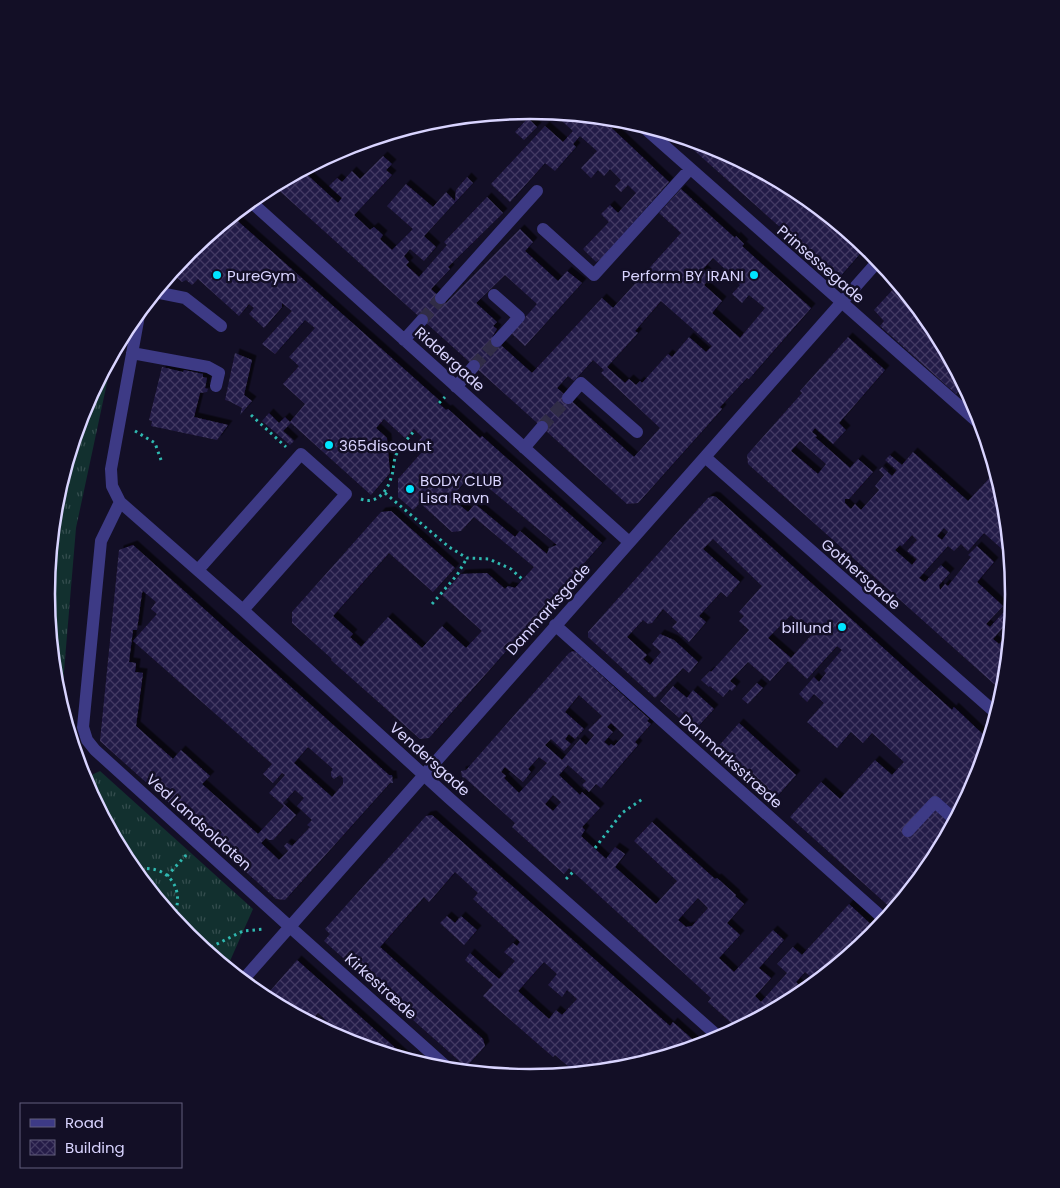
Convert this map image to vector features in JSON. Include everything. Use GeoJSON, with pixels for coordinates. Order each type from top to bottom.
{"type":"FeatureCollection","features":[{"type":"Feature","properties":{"kind":"street","name":"Prinsessegade"},"geometry":{"type":"LineString","coordinates":[[652,135],[971,416]]}},
{"type":"Feature","properties":{"kind":"street"},"geometry":{"type":"LineString","coordinates":[[543,229],[594,275],[690,169]]}},
{"type":"Feature","properties":{"kind":"street"},"geometry":{"type":"LineString","coordinates":[[441,298],[537,191]]}},
{"type":"Feature","properties":{"kind":"street","name":"Riddergade"},"geometry":{"type":"LineString","coordinates":[[256,206],[629,542]]}},
{"type":"Feature","properties":{"kind":"street","name":"Danmarksgade"},"geometry":{"type":"LineString","coordinates":[[247,975],[873,266]]}},
{"type":"Feature","properties":{"kind":"street"},"geometry":{"type":"LineString","coordinates":[[163,294],[185,298],[221,326]]}},
{"type":"Feature","properties":{"kind":"street"},"geometry":{"type":"LineString","coordinates":[[494,295],[519,317],[497,341]]}},
{"type":"Feature","properties":{"kind":"street"},"geometry":{"type":"LineString","coordinates":[[404,340],[422,320]]}},
{"type":"Feature","properties":{"kind":"street"},"geometry":{"type":"LineString","coordinates":[[120,502],[112,486],[111,469],[137,328]]}},
{"type":"Feature","properties":{"kind":"street"},"geometry":{"type":"LineString","coordinates":[[132,353],[208,367],[219,373],[216,386]]}},
{"type":"Feature","properties":{"kind":"street"},"geometry":{"type":"LineString","coordinates":[[456,387],[474,366]]}},
{"type":"Feature","properties":{"kind":"street"},"geometry":{"type":"LineString","coordinates":[[568,398],[581,383],[637,432]]}},
{"type":"Feature","properties":{"kind":"street"},"geometry":{"type":"LineString","coordinates":[[524,448],[542,427]]}},
{"type":"Feature","properties":{"kind":"street"},"geometry":{"type":"LineString","coordinates":[[198,570],[301,454],[346,494],[243,610]]}},
{"type":"Feature","properties":{"kind":"street","name":"Gothersgade"},"geometry":{"type":"LineString","coordinates":[[705,457],[991,709]]}},
{"type":"Feature","properties":{"kind":"street","name":"Vendersgade"},"geometry":{"type":"LineString","coordinates":[[120,502],[714,1032]]}},
{"type":"Feature","properties":{"kind":"street","name":"Ved Landsoldaten"},"geometry":{"type":"LineString","coordinates":[[120,502],[101,542],[83,727],[88,740],[95,750],[290,927]]}},
{"type":"Feature","properties":{"kind":"street","name":"Danmarksstræde"},"geometry":{"type":"LineString","coordinates":[[555,625],[880,915]]}},
{"type":"Feature","properties":{"kind":"street"},"geometry":{"type":"LineString","coordinates":[[908,831],[934,802],[950,816]]}},
{"type":"Feature","properties":{"kind":"street","name":"Kirkestræde"},"geometry":{"type":"LineString","coordinates":[[290,927],[439,1060]]}},
{"type":"Feature","properties":{"kind":"path"},"geometry":{"type":"LineString","coordinates":[[251,415],[298,457]]}},
{"type":"Feature","properties":{"kind":"path"},"geometry":{"type":"LineString","coordinates":[[120,422],[156,443],[161,460]]}},
{"type":"Feature","properties":{"kind":"path"},"geometry":{"type":"LineString","coordinates":[[346,494],[366,501],[375,500],[384,492],[391,478],[395,457],[415,430]]}},
{"type":"Feature","properties":{"kind":"path"},"geometry":{"type":"LineString","coordinates":[[384,492],[435,537],[467,558],[489,559],[511,569],[522,579]]}},
{"type":"Feature","properties":{"kind":"path"},"geometry":{"type":"LineString","coordinates":[[432,604],[457,575],[467,558]]}},
{"type":"Feature","properties":{"kind":"path"},"geometry":{"type":"LineString","coordinates":[[594,848],[622,813],[644,798]]}},
{"type":"Feature","properties":{"kind":"path"},"geometry":{"type":"LineString","coordinates":[[167,876],[197,843]]}},
{"type":"Feature","properties":{"kind":"path"},"geometry":{"type":"LineString","coordinates":[[142,868],[154,869],[167,876],[176,889],[178,899],[176,911]]}},
{"type":"Feature","properties":{"kind":"path"},"geometry":{"type":"LineString","coordinates":[[212,946],[243,931],[290,927]]}},
{"type":"Feature","properties":{"kind":"green space"},"geometry":{"type":"Polygon","coordinates":[[[109,375],[76,528],[63,682],[56,625],[55,594],[59,532],[64,501],[80,441],[91,412],[109,375]]]}},
{"type":"Feature","properties":{"kind":"green space"},"geometry":{"type":"Polygon","coordinates":[[[100,771],[253,909],[230,961],[194,930],[153,883],[119,832],[91,775],[100,771]]]}},
{"type":"Feature","properties":{"kind":"building"},"geometry":{"type":"Polygon","coordinates":[[[527,119],[537,127],[524,140],[515,132],[527,119]]]}},
{"type":"Feature","properties":{"kind":"building"},"geometry":{"type":"Polygon","coordinates":[[[561,120],[609,126],[669,182],[602,258],[596,262],[583,249],[609,222],[601,214],[610,205],[618,213],[636,193],[628,185],[621,192],[615,186],[621,180],[610,169],[604,176],[598,170],[591,178],[581,168],[597,151],[580,136],[573,144],[576,147],[555,171],[545,163],[510,202],[491,184],[545,126],[563,142],[573,131],[561,120]]]}},
{"type":"Feature","properties":{"kind":"building"},"geometry":{"type":"Polygon","coordinates":[[[690,147],[740,168],[768,183],[819,217],[843,237],[861,253],[838,279],[690,147]]]}},
{"type":"Feature","properties":{"kind":"building"},"geometry":{"type":"Polygon","coordinates":[[[383,156],[392,164],[386,170],[392,175],[354,215],[370,230],[374,227],[383,235],[380,239],[392,250],[413,229],[387,206],[406,184],[433,207],[446,192],[455,201],[456,190],[467,177],[473,183],[424,236],[436,247],[424,261],[410,249],[404,256],[409,262],[406,265],[419,277],[447,245],[444,242],[487,197],[503,213],[448,267],[450,269],[431,289],[446,303],[520,229],[533,242],[525,251],[558,281],[567,271],[582,283],[525,346],[511,333],[537,304],[505,275],[476,303],[497,322],[493,326],[497,329],[492,337],[532,373],[602,298],[613,308],[681,233],[659,213],[681,189],[735,238],[736,236],[744,244],[742,246],[811,308],[749,379],[747,378],[720,407],[722,409],[638,503],[627,504],[280,191],[307,175],[338,203],[342,198],[329,186],[337,178],[342,182],[352,171],[360,179],[383,156]],[[713,258],[703,269],[711,277],[704,285],[722,301],[712,313],[740,338],[765,308],[749,295],[742,303],[732,294],[740,285],[713,258]],[[661,301],[635,331],[638,333],[607,367],[625,383],[629,379],[636,385],[640,381],[642,383],[668,354],[672,357],[689,337],[706,352],[712,346],[661,301]],[[593,360],[574,381],[568,376],[557,388],[634,457],[660,428],[601,373],[604,370],[593,360]]]}},
{"type":"Feature","properties":{"kind":"building"},"geometry":{"type":"Polygon","coordinates":[[[237,220],[439,400],[437,402],[446,410],[448,409],[480,438],[482,436],[602,543],[429,738],[420,739],[331,660],[292,623],[292,612],[381,512],[391,511],[455,568],[433,592],[389,553],[333,616],[353,634],[350,637],[361,647],[388,617],[422,648],[442,626],[466,648],[482,631],[442,595],[461,574],[487,573],[505,589],[508,586],[515,588],[534,567],[474,517],[461,531],[452,532],[420,503],[413,510],[398,497],[398,479],[422,452],[415,445],[422,437],[414,429],[405,438],[384,419],[376,428],[387,438],[390,473],[371,495],[291,423],[283,431],[294,441],[290,445],[262,421],[269,413],[279,423],[285,417],[290,422],[305,404],[283,384],[299,366],[289,357],[315,328],[305,320],[275,354],[262,344],[292,311],[282,303],[282,307],[264,328],[249,314],[254,308],[249,304],[239,316],[198,279],[192,285],[186,280],[182,282],[177,277],[194,258],[237,220]],[[473,472],[451,498],[468,512],[475,504],[515,537],[520,531],[547,554],[549,548],[557,545],[478,479],[479,477],[473,472]]]}},
{"type":"Feature","properties":{"kind":"building"},"geometry":{"type":"Polygon","coordinates":[[[894,289],[925,330],[956,384],[959,390],[956,394],[880,326],[884,321],[874,310],[894,289]]]}},
{"type":"Feature","properties":{"kind":"building"},"geometry":{"type":"Polygon","coordinates":[[[848,337],[885,370],[839,423],[846,430],[833,444],[815,428],[812,432],[817,436],[815,437],[850,468],[858,459],[873,472],[849,499],[845,499],[845,503],[851,509],[855,504],[861,510],[879,490],[875,486],[884,475],[879,470],[882,467],[892,476],[897,470],[885,460],[890,455],[902,465],[913,452],[968,501],[990,477],[996,501],[1003,550],[984,533],[968,551],[961,544],[954,551],[948,546],[919,578],[925,582],[941,565],[950,573],[939,585],[940,590],[945,584],[948,586],[971,557],[968,555],[977,546],[994,562],[977,582],[1003,606],[986,624],[990,627],[1004,611],[1004,626],[993,639],[999,644],[1002,641],[996,686],[748,464],[747,455],[802,393],[800,391],[848,337]],[[800,441],[791,451],[818,474],[826,464],[800,441]],[[944,528],[937,536],[942,540],[948,532],[944,528]],[[912,535],[902,546],[900,545],[895,550],[912,565],[917,559],[907,551],[917,540],[912,535]]]}},
{"type":"Feature","properties":{"kind":"building"},"geometry":{"type":"Polygon","coordinates":[[[235,353],[252,360],[244,395],[252,401],[240,415],[242,408],[225,400],[235,353]]]}},
{"type":"Feature","properties":{"kind":"building"},"geometry":{"type":"Polygon","coordinates":[[[162,367],[203,374],[203,377],[207,378],[205,388],[208,389],[207,392],[200,393],[194,417],[228,425],[217,440],[151,426],[152,421],[149,420],[162,367]]]}},
{"type":"Feature","properties":{"kind":"building"},"geometry":{"type":"Polygon","coordinates":[[[716,497],[952,710],[954,707],[984,735],[969,776],[941,832],[925,858],[888,906],[790,817],[821,782],[840,799],[875,760],[892,775],[904,762],[872,733],[863,743],[851,732],[837,748],[807,722],[824,703],[814,694],[807,702],[799,694],[814,677],[819,682],[826,673],[824,671],[842,650],[837,646],[807,679],[788,661],[770,681],[748,662],[730,681],[736,686],[732,691],[730,689],[723,697],[709,687],[701,680],[711,672],[749,630],[739,621],[744,616],[739,612],[762,586],[713,539],[703,549],[740,582],[727,597],[721,592],[699,616],[706,622],[689,642],[672,627],[677,622],[663,609],[652,623],[648,624],[643,620],[627,637],[647,655],[643,659],[650,665],[661,652],[652,644],[660,634],[674,640],[698,662],[689,673],[683,668],[655,698],[588,637],[588,632],[708,498],[716,497]],[[791,615],[768,638],[791,658],[815,631],[801,619],[799,622],[791,615]]]}},
{"type":"Feature","properties":{"kind":"building"},"geometry":{"type":"Polygon","coordinates":[[[133,545],[389,775],[392,775],[393,783],[390,783],[285,900],[276,899],[100,741],[119,550],[133,545]],[[143,591],[137,630],[133,630],[129,662],[136,663],[135,672],[143,673],[136,726],[173,759],[181,750],[210,776],[202,784],[258,834],[284,806],[269,793],[285,775],[282,773],[273,783],[263,774],[272,764],[133,641],[157,614],[151,609],[156,602],[143,591]],[[308,747],[294,763],[332,797],[343,784],[343,778],[340,775],[334,779],[331,776],[333,769],[308,747]],[[295,790],[283,803],[296,815],[273,840],[266,838],[261,843],[279,860],[288,851],[284,846],[287,843],[292,846],[310,827],[307,825],[312,820],[297,806],[304,798],[295,790]]]}},
{"type":"Feature","properties":{"kind":"building"},"geometry":{"type":"Polygon","coordinates":[[[576,652],[649,719],[647,721],[651,724],[635,742],[638,745],[601,788],[596,784],[589,792],[582,785],[586,781],[568,765],[559,775],[580,795],[582,792],[600,808],[582,827],[585,830],[581,836],[606,859],[615,847],[625,854],[615,867],[656,904],[677,881],[634,841],[652,822],[715,879],[717,878],[736,895],[744,904],[727,923],[740,935],[719,958],[734,972],[773,930],[784,940],[759,968],[771,978],[755,996],[761,1002],[787,973],[777,964],[793,947],[802,955],[849,904],[871,924],[843,951],[820,970],[818,969],[811,977],[805,972],[796,982],[799,985],[794,989],[732,1024],[708,1002],[711,998],[569,868],[564,874],[512,827],[515,823],[462,777],[461,771],[466,770],[569,653],[576,652]],[[579,695],[565,712],[584,729],[575,739],[569,734],[565,739],[571,744],[564,751],[551,739],[545,745],[562,760],[580,739],[586,745],[594,735],[588,730],[602,716],[579,695]],[[611,723],[607,727],[613,732],[604,742],[609,746],[611,744],[614,746],[624,735],[611,723]],[[539,757],[528,769],[531,772],[523,782],[505,767],[501,772],[506,776],[504,778],[519,793],[547,763],[539,757]],[[553,795],[545,804],[553,811],[561,802],[553,795]],[[698,898],[678,920],[686,927],[692,926],[708,908],[698,898]]]}},
{"type":"Feature","properties":{"kind":"building"},"geometry":{"type":"Polygon","coordinates":[[[757,683],[763,688],[748,704],[742,699],[757,683]]]}},
{"type":"Feature","properties":{"kind":"building"},"geometry":{"type":"Polygon","coordinates":[[[673,686],[687,698],[693,690],[714,709],[694,731],[660,701],[673,686]]]}},
{"type":"Feature","properties":{"kind":"building"},"geometry":{"type":"Polygon","coordinates":[[[739,723],[796,775],[773,801],[716,749],[739,723]]]}},
{"type":"Feature","properties":{"kind":"building"},"geometry":{"type":"Polygon","coordinates":[[[432,815],[670,1026],[673,1022],[693,1040],[653,1053],[592,1065],[569,1067],[555,1055],[553,1057],[483,996],[493,985],[465,960],[470,953],[499,979],[515,961],[504,952],[513,943],[517,946],[520,942],[473,899],[478,893],[455,872],[429,902],[424,897],[380,947],[483,1039],[485,1046],[468,1065],[463,1064],[324,941],[330,934],[325,929],[426,816],[432,815]],[[544,962],[518,991],[549,1019],[556,1010],[562,1015],[577,999],[567,990],[562,997],[548,985],[557,974],[544,962]]]}},
{"type":"Feature","properties":{"kind":"building"},"geometry":{"type":"Polygon","coordinates":[[[447,916],[455,923],[461,916],[477,930],[464,945],[440,923],[447,916]]]}},
{"type":"Feature","properties":{"kind":"building"},"geometry":{"type":"Polygon","coordinates":[[[297,960],[398,1050],[348,1033],[332,1025],[318,1013],[314,1017],[270,991],[297,960]]]}},
{"type":"Feature","properties":{"kind":"tunnel"},"geometry":{"type":"LineString","coordinates":[[422,320],[441,298]]}},
{"type":"Feature","properties":{"kind":"tunnel"},"geometry":{"type":"LineString","coordinates":[[474,366],[497,341]]}},
{"type":"Feature","properties":{"kind":"tunnel"},"geometry":{"type":"LineString","coordinates":[[542,427],[568,398]]}},
{"type":"Feature","properties":{"kind":"place","name":"PureGym"},"geometry":{"type":"Point","coordinates":[217,275]}},
{"type":"Feature","properties":{"kind":"place","name":"Perform BY IRANI"},"geometry":{"type":"Point","coordinates":[754,275]}},
{"type":"Feature","properties":{"kind":"place","name":"365discount"},"geometry":{"type":"Point","coordinates":[329,445]}},
{"type":"Feature","properties":{"kind":"place","name":"BODY CLUB Lisa Ravn"},"geometry":{"type":"Point","coordinates":[410,489]}},
{"type":"Feature","properties":{"kind":"place","name":"billund"},"geometry":{"type":"Point","coordinates":[842,627]}}]}
